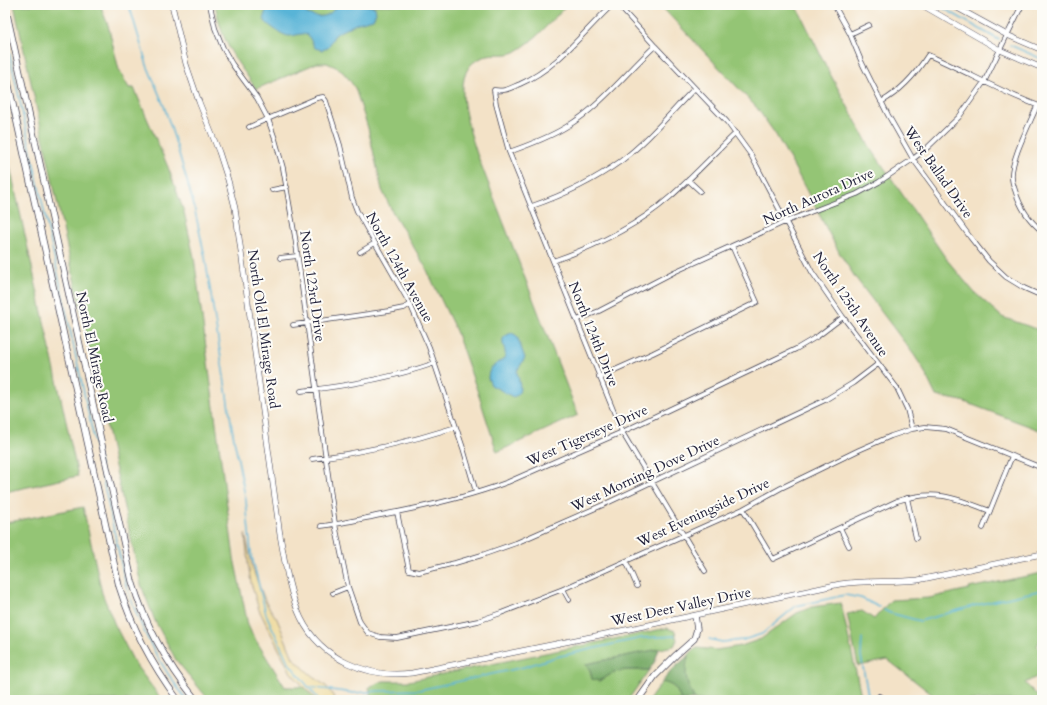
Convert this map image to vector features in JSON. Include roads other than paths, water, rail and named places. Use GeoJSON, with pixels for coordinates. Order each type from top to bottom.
{"type":"FeatureCollection","features":[{"type":"Feature","properties":{"kind":"main road","name":"North El Mirage Road"},"geometry":{"type":"LineString","coordinates":[[6,5],[132,581],[156,640],[173,669],[196,700]]}},
{"type":"Feature","properties":{"kind":"main road","name":"North El Mirage Road"},"geometry":{"type":"LineString","coordinates":[[5,68],[120,586],[130,617],[145,651],[178,700]]}},
{"type":"Feature","properties":{"kind":"main road"},"geometry":{"type":"LineString","coordinates":[[638,700],[647,686],[660,671],[694,639],[697,629],[695,616]]}},
{"type":"Feature","properties":{"kind":"street","name":"North Old El Mirage Road"},"geometry":{"type":"LineString","coordinates":[[172,5],[184,55],[199,102],[219,152],[228,180],[234,208],[280,535],[290,585],[304,624],[313,636],[329,652]]}},
{"type":"Feature","properties":{"kind":"street","name":"North 123rd Drive"},"geometry":{"type":"LineString","coordinates":[[210,5],[215,28],[223,48],[232,64],[256,98],[268,119],[275,139],[287,187],[295,237],[334,524],[348,587],[360,622],[368,633]]}},
{"type":"Feature","properties":{"kind":"street","name":"North 124th Drive"},"geometry":{"type":"LineString","coordinates":[[612,5],[548,68],[531,79],[503,92],[494,90],[496,104],[509,152],[622,432],[705,571]]}},
{"type":"Feature","properties":{"kind":"street","name":"North 125th Avenue"},"geometry":{"type":"LineString","coordinates":[[618,5],[736,133],[751,155],[787,221],[812,272],[843,317],[897,388],[907,409],[912,429]]}},
{"type":"Feature","properties":{"kind":"street","name":"West Ballad Drive"},"geometry":{"type":"LineString","coordinates":[[834,5],[850,34],[862,63],[895,128],[913,159],[989,261],[1006,277],[1024,288],[1042,296]]}},
{"type":"Feature","properties":{"kind":"street"},"geometry":{"type":"LineString","coordinates":[[922,5],[1001,48],[1042,68]]}},
{"type":"Feature","properties":{"kind":"street"},"geometry":{"type":"LineString","coordinates":[[952,5],[1007,37],[1042,50]]}},
{"type":"Feature","properties":{"kind":"street","name":"North Aurora Drive"},"geometry":{"type":"LineString","coordinates":[[577,320],[599,311],[674,272],[787,221],[856,194],[879,182],[913,159],[928,147],[958,117],[984,82],[1022,5]]}},
{"type":"Feature","properties":{"kind":"street"},"geometry":{"type":"LineString","coordinates":[[850,34],[869,25]]}},
{"type":"Feature","properties":{"kind":"street"},"geometry":{"type":"LineString","coordinates":[[509,152],[544,139],[581,117],[655,46]]}},
{"type":"Feature","properties":{"kind":"street"},"geometry":{"type":"LineString","coordinates":[[882,102],[894,95],[903,86],[928,55],[946,62],[984,82],[1042,107]]}},
{"type":"Feature","properties":{"kind":"street"},"geometry":{"type":"LineString","coordinates":[[532,206],[563,195],[594,180],[622,160],[650,135],[695,88]]}},
{"type":"Feature","properties":{"kind":"street","name":"North 124th Avenue"},"geometry":{"type":"LineString","coordinates":[[268,119],[323,96],[326,101],[333,121],[352,198],[357,211],[410,304],[435,363],[476,492]]}},
{"type":"Feature","properties":{"kind":"street"},"geometry":{"type":"LineString","coordinates":[[1037,106],[1014,162],[1011,178],[1024,213],[1042,231]]}},
{"type":"Feature","properties":{"kind":"street"},"geometry":{"type":"LineString","coordinates":[[249,127],[268,119]]}},
{"type":"Feature","properties":{"kind":"street"},"geometry":{"type":"LineString","coordinates":[[553,261],[586,250],[614,236],[642,219],[670,198],[736,133]]}},
{"type":"Feature","properties":{"kind":"street"},"geometry":{"type":"LineString","coordinates":[[688,180],[700,191]]}},
{"type":"Feature","properties":{"kind":"street"},"geometry":{"type":"LineString","coordinates":[[272,190],[287,187]]}},
{"type":"Feature","properties":{"kind":"street"},"geometry":{"type":"LineString","coordinates":[[360,252],[375,243]]}},
{"type":"Feature","properties":{"kind":"street"},"geometry":{"type":"LineString","coordinates":[[599,377],[653,353],[757,302],[732,246]]}},
{"type":"Feature","properties":{"kind":"street"},"geometry":{"type":"LineString","coordinates":[[280,258],[297,256]]}},
{"type":"Feature","properties":{"kind":"street"},"geometry":{"type":"LineString","coordinates":[[293,325],[389,311],[404,308],[410,304]]}},
{"type":"Feature","properties":{"kind":"street","name":"West Tigerseye Drive"},"geometry":{"type":"LineString","coordinates":[[321,526],[397,512],[476,492],[508,482],[622,432],[796,349],[818,336],[843,317]]}},
{"type":"Feature","properties":{"kind":"street"},"geometry":{"type":"LineString","coordinates":[[301,391],[377,379],[435,363]]}},
{"type":"Feature","properties":{"kind":"street","name":"West Morning Dove Drive"},"geometry":{"type":"LineString","coordinates":[[397,512],[409,570],[419,572],[455,563],[516,543],[652,483],[825,400],[853,383],[878,364]]}},
{"type":"Feature","properties":{"kind":"street"},"geometry":{"type":"LineString","coordinates":[[312,459],[357,453],[406,442],[456,427]]}},
{"type":"Feature","properties":{"kind":"street","name":"West Eveningside Drive"},"geometry":{"type":"LineString","coordinates":[[368,633],[380,637],[397,638],[478,621],[501,613],[563,589],[742,509],[859,450],[912,429],[925,427],[946,430],[1042,468]]}},
{"type":"Feature","properties":{"kind":"street"},"geometry":{"type":"LineString","coordinates":[[983,528],[1012,456]]}},
{"type":"Feature","properties":{"kind":"street"},"geometry":{"type":"LineString","coordinates":[[742,509],[773,559],[897,501],[907,498],[924,495],[942,495],[990,511]]}},
{"type":"Feature","properties":{"kind":"street"},"geometry":{"type":"LineString","coordinates":[[907,498],[916,538]]}},
{"type":"Feature","properties":{"kind":"street"},"geometry":{"type":"LineString","coordinates":[[840,528],[849,546]]}},
{"type":"Feature","properties":{"kind":"street","name":"West Deer Valley Drive"},"geometry":{"type":"LineString","coordinates":[[329,652],[350,664],[371,672],[405,674],[695,616],[840,584],[865,581],[898,582],[918,580],[1042,554]]}},
{"type":"Feature","properties":{"kind":"street"},"geometry":{"type":"LineString","coordinates":[[626,560],[637,586]]}},
{"type":"Feature","properties":{"kind":"street"},"geometry":{"type":"LineString","coordinates":[[333,593],[348,587]]}},
{"type":"Feature","properties":{"kind":"street"},"geometry":{"type":"LineString","coordinates":[[563,589],[569,600]]}},
{"type":"Feature","properties":{"kind":"street"},"geometry":{"type":"LineString","coordinates":[[879,696],[886,700]]}},
{"type":"Feature","properties":{"kind":"water"},"geometry":{"type":"Polygon","coordinates":[[[268,5],[299,5],[307,14],[319,17],[327,15],[339,5],[364,5],[375,7],[376,13],[373,19],[358,23],[339,32],[334,36],[328,48],[322,50],[315,48],[308,35],[303,34],[289,36],[279,32],[267,24],[263,19],[268,5]]]}},
{"type":"Feature","properties":{"kind":"water"},"geometry":{"type":"Polygon","coordinates":[[[512,333],[517,336],[525,358],[517,371],[520,389],[519,393],[513,397],[491,385],[488,378],[493,366],[501,361],[505,356],[503,343],[504,337],[512,333]]]}},
{"type":"Feature","properties":{"kind":"waterway"},"geometry":{"type":"LineString","coordinates":[[129,5],[147,65],[164,106],[193,202],[205,257],[233,434],[246,501],[251,553],[266,614],[288,662],[319,700]]}},
{"type":"Feature","properties":{"kind":"waterway"},"geometry":{"type":"LineString","coordinates":[[938,5],[999,40]]}},
{"type":"Feature","properties":{"kind":"waterway"},"geometry":{"type":"LineString","coordinates":[[5,33],[126,585],[131,601],[151,646],[187,700]]}},
{"type":"Feature","properties":{"kind":"waterway"},"geometry":{"type":"LineString","coordinates":[[1010,45],[1042,59]]}},
{"type":"Feature","properties":{"kind":"waterway"},"geometry":{"type":"LineString","coordinates":[[884,610],[920,621],[977,605],[1042,590]]}},
{"type":"Feature","properties":{"kind":"waterway"},"geometry":{"type":"LineString","coordinates":[[709,639],[722,642],[743,640],[762,634],[796,606],[845,595],[861,598],[879,607]]}},
{"type":"Feature","properties":{"kind":"waterway"},"geometry":{"type":"LineString","coordinates":[[308,687],[354,693],[419,690],[524,667],[556,657],[618,643],[642,638],[675,636]]}},
{"type":"Feature","properties":{"kind":"waterway"},"geometry":{"type":"LineString","coordinates":[[862,638],[861,656],[868,695],[871,697]]}}]}
